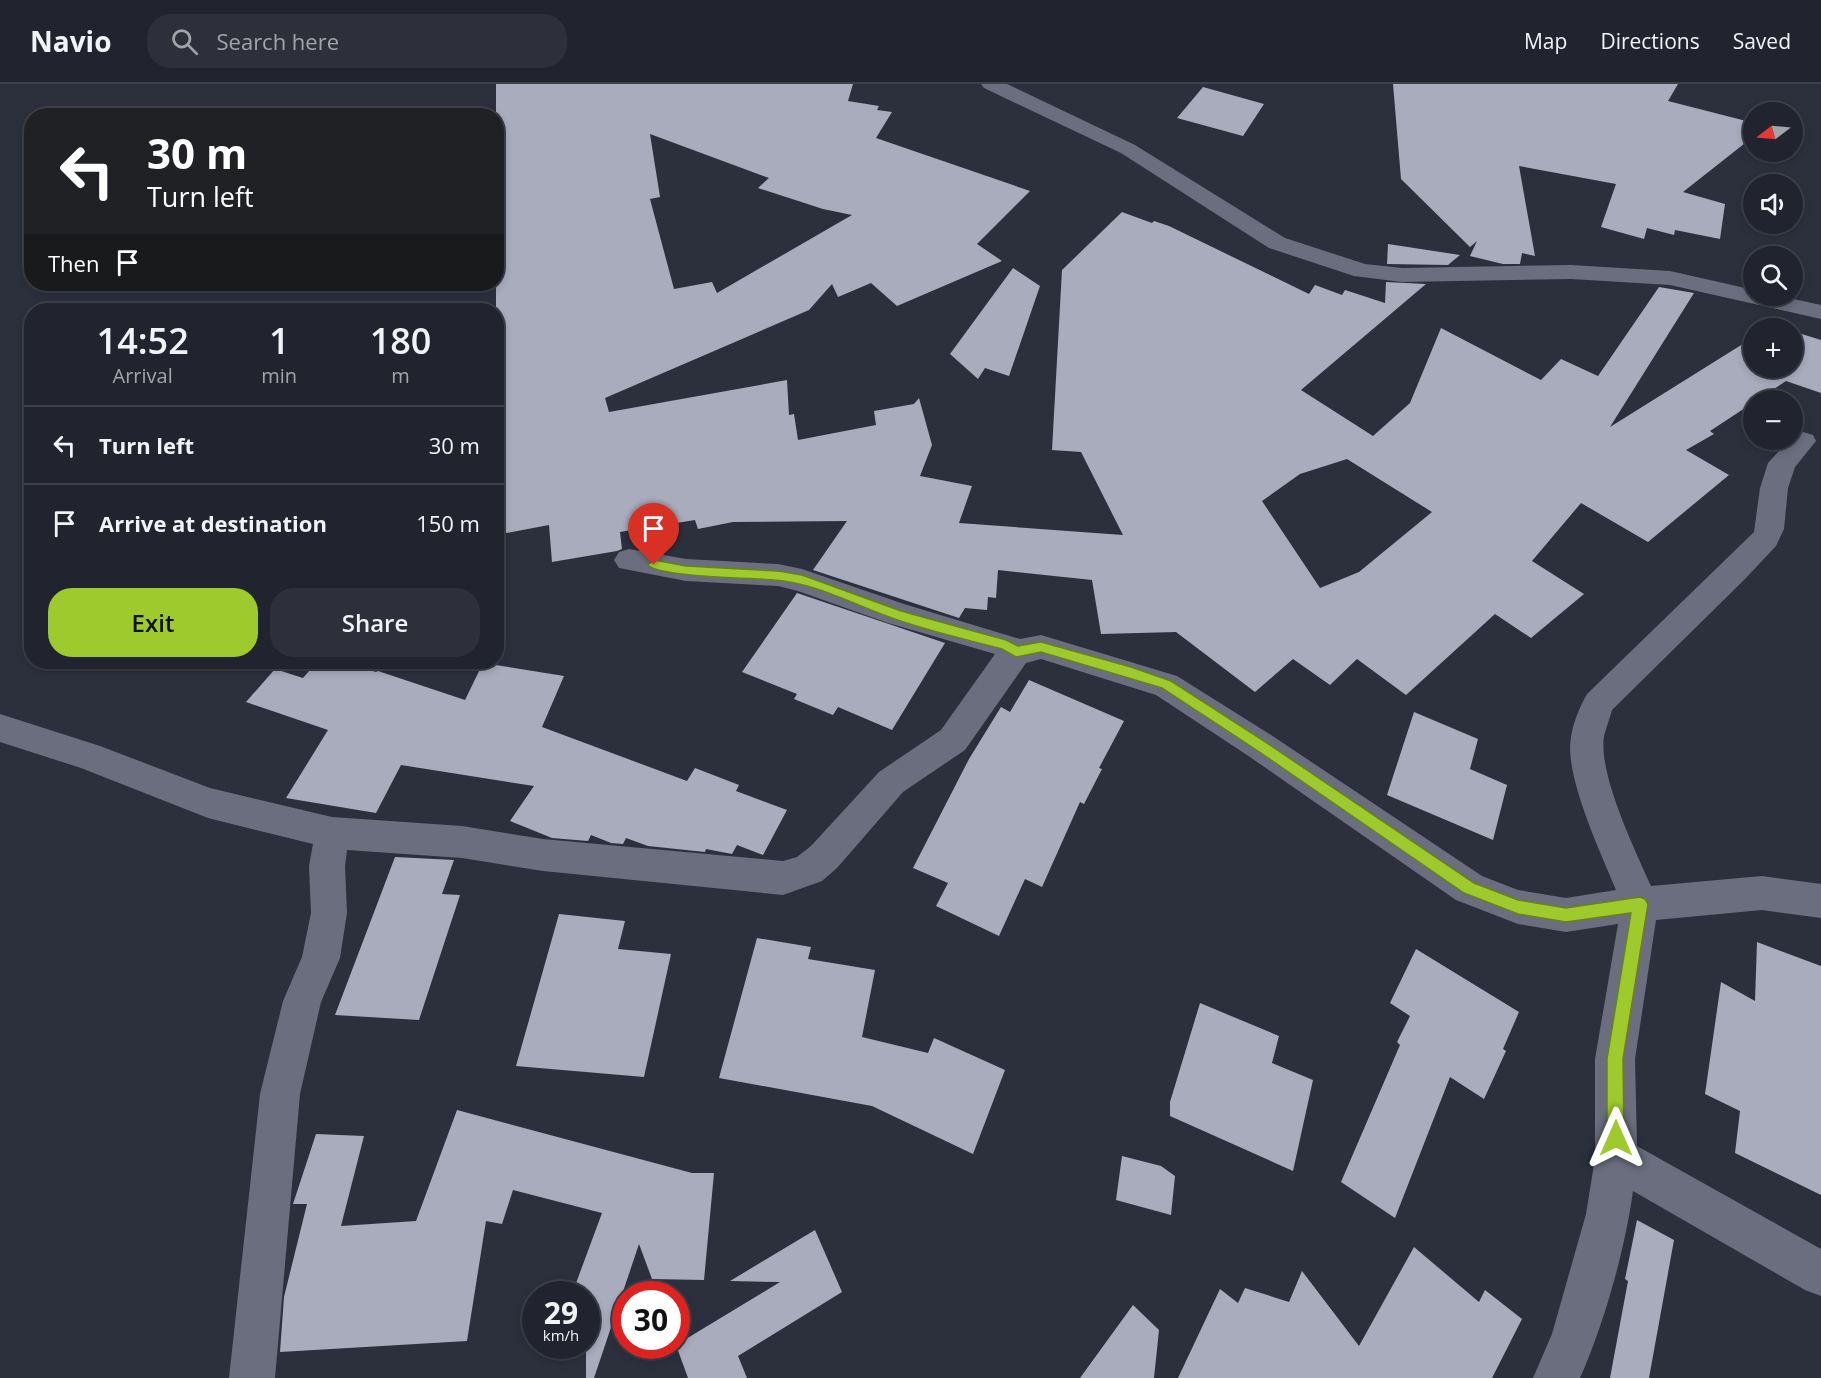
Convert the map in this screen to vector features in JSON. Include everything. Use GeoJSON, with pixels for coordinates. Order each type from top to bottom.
{"type":"FeatureCollection","features":[{"type":"Feature","properties":{"kind":"street"},"geometry":{"type":"LineString","coordinates":[[991,84],[1128,149],[1277,243],[1362,271],[1401,275],[1571,272],[1670,278],[1743,294]]}},
{"type":"Feature","properties":{"kind":"street"},"geometry":{"type":"LineString","coordinates":[[1803,301],[1821,292]]}},
{"type":"Feature","properties":{"kind":"street"},"geometry":{"type":"LineString","coordinates":[[1798,306],[1821,312]]}},
{"type":"Feature","properties":{"kind":"street"},"geometry":{"type":"LineString","coordinates":[[1556,1378],[1574,1338],[1608,1214],[1616,1158],[1615,1059],[1640,904],[1609,830],[1590,772],[1587,738],[1598,703],[1759,548],[1770,529],[1774,488],[1782,463],[1794,450]]}},
{"type":"Feature","properties":{"kind":"street"},"geometry":{"type":"LineString","coordinates":[[629,560],[686,570],[778,575],[802,580],[899,615],[1006,645],[1016,652]]}},
{"type":"Feature","properties":{"kind":"street"},"geometry":{"type":"LineString","coordinates":[[0,728],[88,756],[208,803],[332,833],[462,842],[543,855],[783,878],[809,869],[824,857],[891,782],[953,740],[1005,664],[1016,652],[1041,647],[1131,672],[1166,685],[1259,745],[1469,888],[1518,907],[1566,915],[1640,904],[1762,893],[1821,902]]}},
{"type":"Feature","properties":{"kind":"street"},"geometry":{"type":"LineString","coordinates":[[252,1378],[280,1094],[302,1001],[321,958],[330,913],[327,866],[332,833]]}},
{"type":"Feature","properties":{"kind":"street"},"geometry":{"type":"LineString","coordinates":[[1616,1158],[1821,1274]]}},
{"type":"Feature","properties":{"kind":"building"},"geometry":{"type":"Polygon","coordinates":[[[496,84],[853,84],[848,101],[879,106],[877,110],[892,112],[876,138],[1030,191],[977,244],[1002,261],[897,306],[871,283],[838,297],[832,284],[809,310],[605,398],[609,412],[787,380],[789,415],[794,414],[798,440],[876,425],[874,411],[914,404],[919,398],[932,445],[920,476],[972,486],[959,523],[1123,535],[1081,452],[1052,450],[1062,270],[1122,212],[1152,223],[1154,221],[1169,226],[1309,294],[1315,285],[1342,295],[1345,290],[1385,303],[1386,282],[1426,284],[1301,390],[1373,436],[1410,403],[1441,328],[1541,380],[1561,359],[1598,376],[1659,287],[1694,293],[1610,427],[1743,344],[1743,378],[1803,378],[1803,334],[1821,340],[1821,393],[1786,381],[1772,390],[1743,390],[1743,409],[1710,431],[1714,434],[1686,450],[1729,475],[1648,542],[1581,503],[1532,561],[1584,594],[1531,638],[1495,614],[1406,695],[1357,659],[1330,685],[1293,659],[1255,692],[1176,632],[1101,634],[1092,580],[998,570],[996,598],[988,597],[987,610],[965,608],[959,618],[813,570],[847,521],[733,522],[698,529],[695,520],[620,532],[622,549],[552,562],[549,525],[504,533],[504,303],[496,303],[496,291],[504,291],[504,108],[496,108],[496,84]],[[650,134],[660,197],[650,199],[674,289],[712,282],[717,293],[852,215],[823,209],[758,188],[769,178],[650,134]],[[1347,459],[1300,474],[1262,501],[1320,588],[1359,572],[1432,512],[1347,459]]]}},
{"type":"Feature","properties":{"kind":"building"},"geometry":{"type":"Polygon","coordinates":[[[1393,84],[1678,84],[1668,101],[1743,120],[1743,145],[1683,192],[1725,204],[1720,239],[1675,230],[1674,235],[1647,228],[1644,239],[1601,227],[1616,184],[1519,166],[1535,256],[1522,253],[1520,264],[1503,264],[1470,256],[1477,241],[1470,247],[1401,179],[1393,84]]]}},
{"type":"Feature","properties":{"kind":"building"},"geometry":{"type":"Polygon","coordinates":[[[1203,87],[1264,104],[1243,136],[1177,118],[1203,87]]]}},
{"type":"Feature","properties":{"kind":"building"},"geometry":{"type":"Polygon","coordinates":[[[1388,244],[1460,255],[1448,265],[1387,264],[1388,244]]]}},
{"type":"Feature","properties":{"kind":"building"},"geometry":{"type":"Polygon","coordinates":[[[1013,268],[1040,286],[1009,376],[985,368],[978,379],[950,354],[1013,268]]]}},
{"type":"Feature","properties":{"kind":"building"},"geometry":{"type":"Polygon","coordinates":[[[797,593],[945,643],[892,730],[838,707],[833,715],[794,699],[797,694],[742,672],[797,593]]]}},
{"type":"Feature","properties":{"kind":"building"},"geometry":{"type":"Polygon","coordinates":[[[504,666],[564,676],[542,727],[687,781],[695,768],[739,785],[736,791],[787,810],[763,855],[737,845],[732,854],[706,849],[705,852],[648,846],[626,838],[623,844],[611,843],[591,835],[588,841],[552,838],[510,821],[534,786],[401,765],[376,813],[286,798],[328,730],[246,702],[275,669],[303,678],[311,669],[366,669],[378,671],[465,700],[480,669],[504,669],[504,666]]]}},
{"type":"Feature","properties":{"kind":"building"},"geometry":{"type":"Polygon","coordinates":[[[1029,680],[1124,721],[1099,768],[1102,769],[1084,804],[1080,802],[1042,887],[1025,879],[999,936],[936,906],[948,883],[913,868],[969,759],[1001,707],[1010,712],[1029,680]]]}},
{"type":"Feature","properties":{"kind":"building"},"geometry":{"type":"Polygon","coordinates":[[[1414,712],[1478,739],[1470,769],[1507,785],[1493,840],[1387,795],[1414,712]]]}},
{"type":"Feature","properties":{"kind":"building"},"geometry":{"type":"Polygon","coordinates":[[[395,857],[454,860],[442,894],[460,895],[419,1020],[335,1015],[395,857]]]}},
{"type":"Feature","properties":{"kind":"building"},"geometry":{"type":"Polygon","coordinates":[[[559,914],[625,921],[618,949],[671,954],[644,1077],[516,1066],[559,914]]]}},
{"type":"Feature","properties":{"kind":"building"},"geometry":{"type":"Polygon","coordinates":[[[757,938],[811,947],[808,959],[875,970],[862,1037],[928,1053],[934,1038],[1005,1070],[973,1154],[872,1106],[719,1078],[757,938]]]}},
{"type":"Feature","properties":{"kind":"building"},"geometry":{"type":"Polygon","coordinates":[[[1757,942],[1821,966],[1821,1195],[1735,1153],[1740,1111],[1705,1094],[1721,982],[1755,1001],[1757,942]]]}},
{"type":"Feature","properties":{"kind":"building"},"geometry":{"type":"Polygon","coordinates":[[[1416,949],[1519,1012],[1503,1049],[1506,1051],[1484,1099],[1450,1077],[1395,1218],[1341,1182],[1400,1045],[1397,1042],[1410,1016],[1390,1003],[1416,949]]]}},
{"type":"Feature","properties":{"kind":"building"},"geometry":{"type":"Polygon","coordinates":[[[1200,1003],[1279,1036],[1272,1063],[1313,1080],[1293,1171],[1170,1116],[1170,1102],[1200,1003]]]}},
{"type":"Feature","properties":{"kind":"building"},"geometry":{"type":"Polygon","coordinates":[[[457,1110],[692,1173],[714,1173],[704,1280],[652,1279],[639,1244],[627,1281],[612,1281],[612,1324],[594,1378],[586,1378],[586,1359],[600,1359],[600,1281],[577,1281],[602,1213],[513,1190],[502,1224],[486,1221],[467,1341],[280,1352],[284,1297],[307,1204],[293,1204],[316,1134],[364,1136],[341,1226],[416,1221],[457,1110]]]}},
{"type":"Feature","properties":{"kind":"building"},"geometry":{"type":"Polygon","coordinates":[[[1122,1156],[1161,1166],[1175,1176],[1171,1215],[1116,1200],[1122,1156]]]}},
{"type":"Feature","properties":{"kind":"building"},"geometry":{"type":"Polygon","coordinates":[[[1637,1220],[1674,1240],[1649,1378],[1610,1378],[1628,1281],[1625,1279],[1637,1220]]]}},
{"type":"Feature","properties":{"kind":"building"},"geometry":{"type":"Polygon","coordinates":[[[815,1230],[842,1292],[738,1356],[747,1378],[688,1378],[681,1359],[690,1359],[690,1337],[780,1282],[730,1281],[815,1230]]]}},
{"type":"Feature","properties":{"kind":"building"},"geometry":{"type":"Polygon","coordinates":[[[1414,1247],[1479,1302],[1485,1290],[1522,1319],[1492,1378],[1178,1378],[1220,1289],[1238,1303],[1245,1288],[1289,1302],[1302,1271],[1359,1346],[1414,1247]]]}},
{"type":"Feature","properties":{"kind":"building"},"geometry":{"type":"Polygon","coordinates":[[[1133,1305],[1159,1330],[1154,1378],[1080,1378],[1133,1305]]]}},
{"type":"Feature","properties":{"kind":"route"},"geometry":{"type":"LineString","coordinates":[[654,565],[686,570],[778,575],[802,580],[899,615],[1006,645],[1016,652],[1041,647],[1131,672],[1166,685],[1259,745],[1469,888],[1518,907],[1566,915],[1640,904],[1615,1059],[1616,1138]]}}]}
